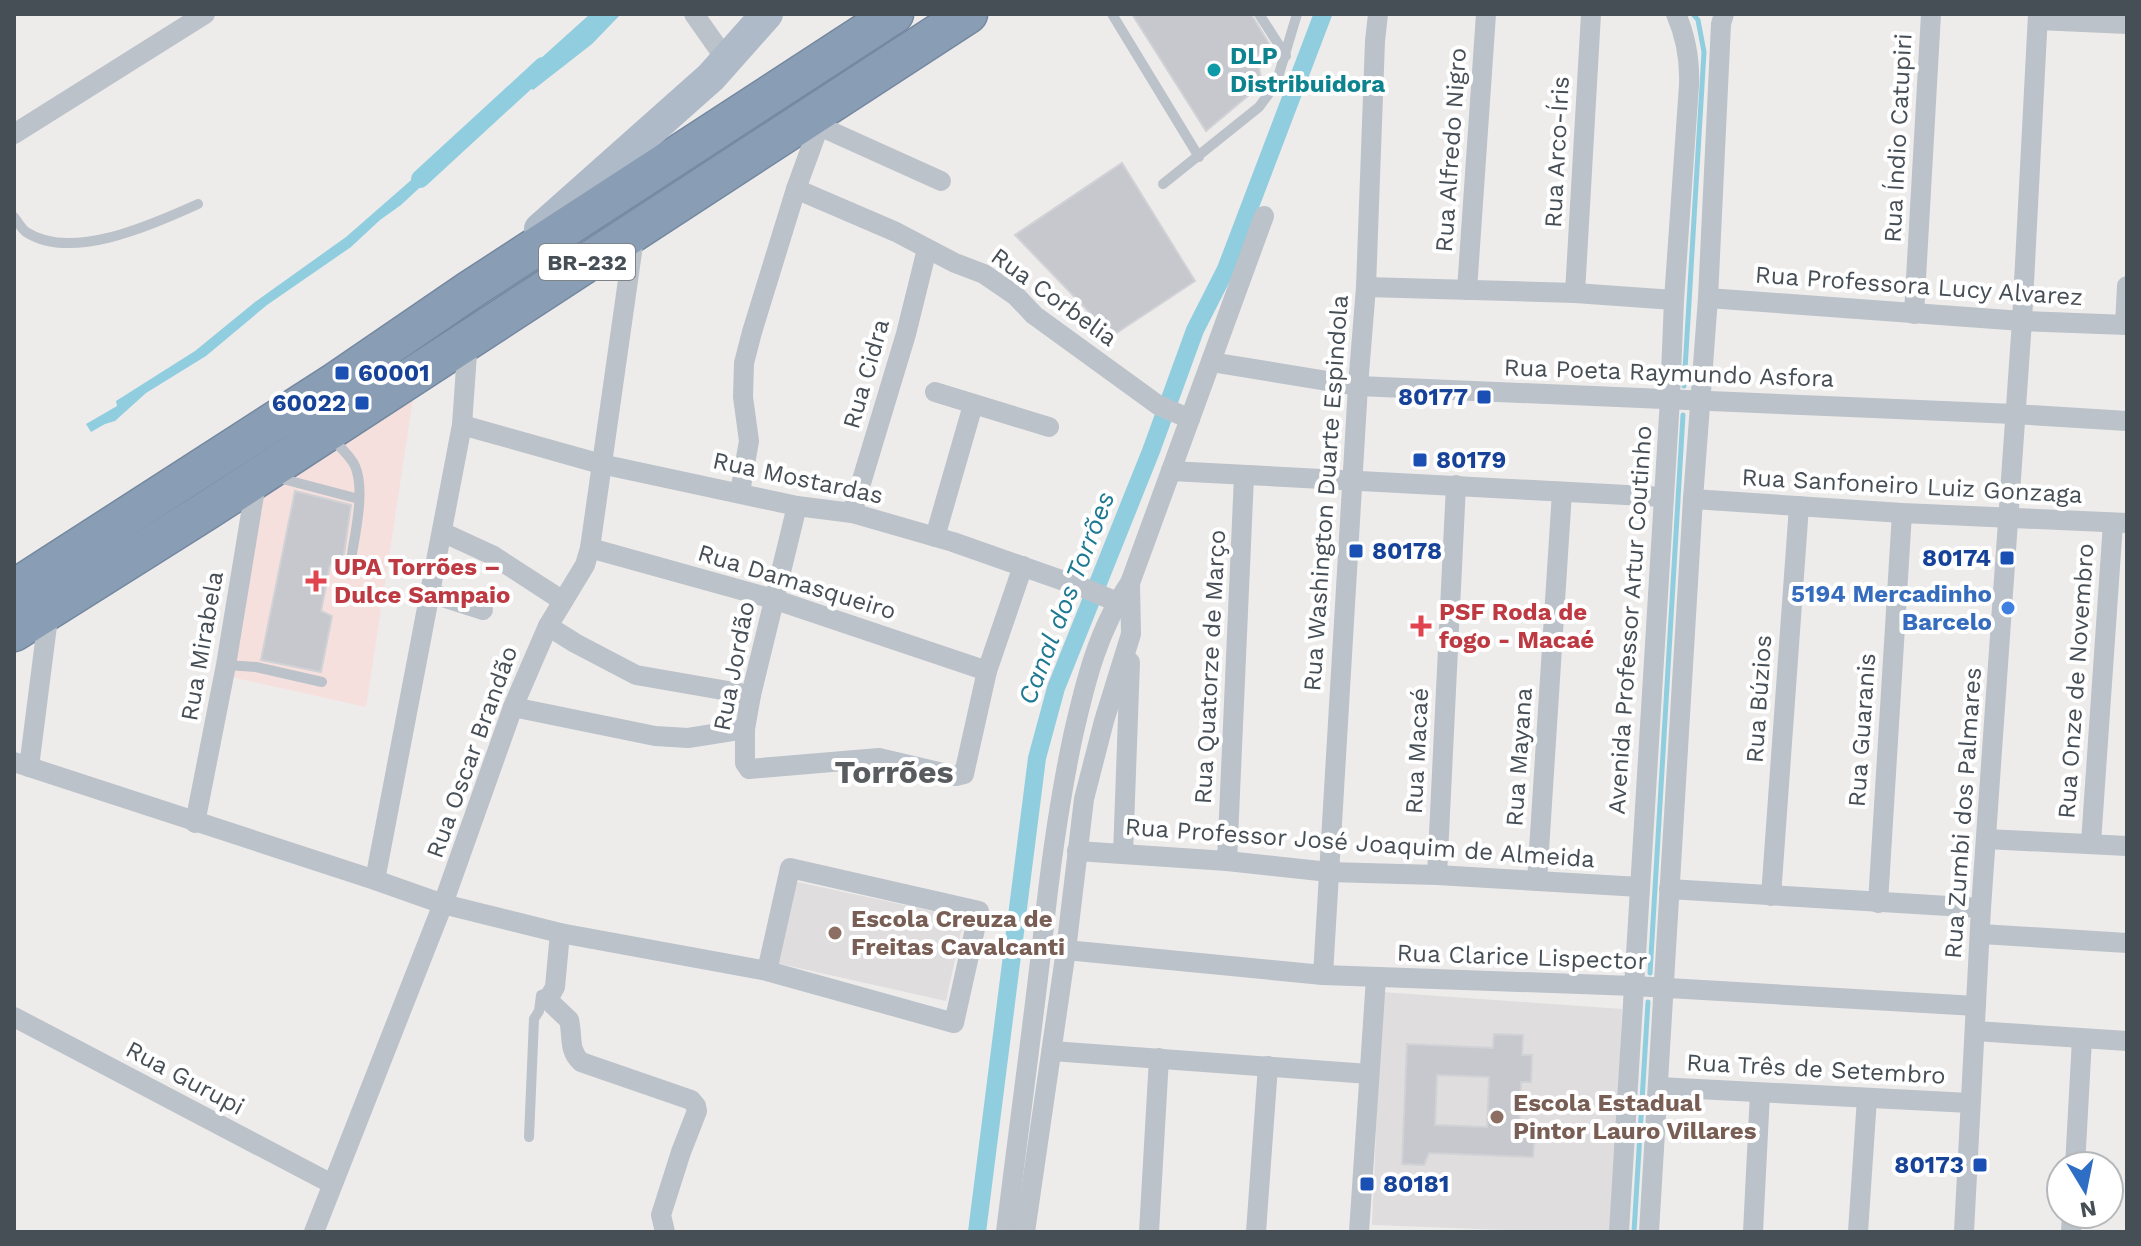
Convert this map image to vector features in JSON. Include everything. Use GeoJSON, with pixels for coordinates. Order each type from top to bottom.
{"type":"FeatureCollection","features":[{"type":"Feature","properties":{"kind":"highway"},"geometry":{"type":"LineString","coordinates":[[14,589],[325,389],[470,290],[894,14]]}},
{"type":"Feature","properties":{"kind":"highway","name":"BR-232"},"geometry":{"type":"LineString","coordinates":[[14,632],[635,231],[813,122],[968,14]]}},
{"type":"Feature","properties":{"kind":"main road"},"geometry":{"type":"LineString","coordinates":[[470,290],[700,88],[767,14]]}},
{"type":"Feature","properties":{"kind":"street"},"geometry":{"type":"LineString","coordinates":[[14,134],[205,14]]}},
{"type":"Feature","properties":{"kind":"street"},"geometry":{"type":"LineString","coordinates":[[694,14],[727,61]]}},
{"type":"Feature","properties":{"kind":"street","name":"Rua Washington Duarte Espindola"},"geometry":{"type":"LineString","coordinates":[[1323,975],[1366,287],[1378,14]]}},
{"type":"Feature","properties":{"kind":"street","name":"Rua Alfredo Nigro"},"geometry":{"type":"LineString","coordinates":[[1467,290],[1486,14]]}},
{"type":"Feature","properties":{"kind":"street","name":"Rua Arco-Íris"},"geometry":{"type":"LineString","coordinates":[[1575,293],[1591,14]]}},
{"type":"Feature","properties":{"kind":"street","name":"Avenida Professor Artur Coutinho"},"geometry":{"type":"LineString","coordinates":[[1619,1232],[1689,64],[1676,14]]}},
{"type":"Feature","properties":{"kind":"street"},"geometry":{"type":"LineString","coordinates":[[1649,1232],[1724,14]]}},
{"type":"Feature","properties":{"kind":"street","name":"Rua Índio Catupiri"},"geometry":{"type":"LineString","coordinates":[[1914,314],[1931,14]]}},
{"type":"Feature","properties":{"kind":"street"},"geometry":{"type":"LineString","coordinates":[[2038,17],[2127,24]]}},
{"type":"Feature","properties":{"kind":"street","name":"Rua Zumbi dos Palmares"},"geometry":{"type":"LineString","coordinates":[[1964,1232],[1981,908],[2022,321],[2038,17]]}},
{"type":"Feature","properties":{"kind":"street"},"geometry":{"type":"LineString","coordinates":[[740,492],[749,441],[743,397],[744,363],[813,122],[941,181]]}},
{"type":"Feature","properties":{"kind":"street","name":"Rua Corbelia"},"geometry":{"type":"LineString","coordinates":[[796,189],[984,274],[1016,296],[1034,315],[1158,405],[1189,419]]}},
{"type":"Feature","properties":{"kind":"street"},"geometry":{"type":"LineString","coordinates":[[1123,854],[1130,583],[1264,216]]}},
{"type":"Feature","properties":{"kind":"street","name":"Rua Oscar Brandão"},"geometry":{"type":"LineString","coordinates":[[314,1232],[443,904],[513,707],[548,626],[585,565],[590,548],[635,231]]}},
{"type":"Feature","properties":{"kind":"street","name":"Rua Cidra"},"geometry":{"type":"LineString","coordinates":[[852,513],[906,334],[927,249]]}},
{"type":"Feature","properties":{"kind":"street"},"geometry":{"type":"LineString","coordinates":[[2126,325],[2127,286]]}},
{"type":"Feature","properties":{"kind":"street"},"geometry":{"type":"LineString","coordinates":[[1366,287],[1575,293],[1674,300]]}},
{"type":"Feature","properties":{"kind":"street","name":"Rua Professora Lucy Alvarez"},"geometry":{"type":"LineString","coordinates":[[1708,298],[2022,321],[2126,325]]}},
{"type":"Feature","properties":{"kind":"street"},"geometry":{"type":"LineString","coordinates":[[375,880],[462,425],[468,339]]}},
{"type":"Feature","properties":{"kind":"street","name":"Rua Poeta Raymundo Asfora"},"geometry":{"type":"LineString","coordinates":[[1211,362],[1358,386],[2127,421]]}},
{"type":"Feature","properties":{"kind":"street"},"geometry":{"type":"LineString","coordinates":[[935,392],[1049,427]]}},
{"type":"Feature","properties":{"kind":"street"},"geometry":{"type":"LineString","coordinates":[[935,537],[973,405]]}},
{"type":"Feature","properties":{"kind":"street","name":"Rua Mostardas"},"geometry":{"type":"LineString","coordinates":[[462,425],[601,464],[797,506],[852,513],[935,537],[1101,595]]}},
{"type":"Feature","properties":{"kind":"street"},"geometry":{"type":"LineString","coordinates":[[1171,471],[1664,497]]}},
{"type":"Feature","properties":{"kind":"street","name":"Rua Mirabela"},"geometry":{"type":"LineString","coordinates":[[195,823],[260,475]]}},
{"type":"Feature","properties":{"kind":"street","name":"Rua Quatorze de Março"},"geometry":{"type":"LineString","coordinates":[[1227,861],[1244,476]]}},
{"type":"Feature","properties":{"kind":"street","name":"Rua Macaé"},"geometry":{"type":"LineString","coordinates":[[1437,875],[1456,485]]}},
{"type":"Feature","properties":{"kind":"street","name":"Rua Mayana"},"geometry":{"type":"LineString","coordinates":[[1537,881],[1562,492]]}},
{"type":"Feature","properties":{"kind":"street","name":"Rua Sanfoneiro Luiz Gonzaga"},"geometry":{"type":"LineString","coordinates":[[1693,499],[2120,523]]}},
{"type":"Feature","properties":{"kind":"street","name":"Rua Jordão"},"geometry":{"type":"LineString","coordinates":[[797,506],[751,695],[745,729],[746,765],[749,769],[879,758],[961,774],[987,671]]}},
{"type":"Feature","properties":{"kind":"street","name":"Rua Búzios"},"geometry":{"type":"LineString","coordinates":[[1771,896],[1799,506]]}},
{"type":"Feature","properties":{"kind":"street","name":"Rua Guaranis"},"geometry":{"type":"LineString","coordinates":[[1878,903],[1902,513]]}},
{"type":"Feature","properties":{"kind":"street","name":"Rua Onze de Novembro"},"geometry":{"type":"LineString","coordinates":[[2091,843],[2120,523]]}},
{"type":"Feature","properties":{"kind":"street"},"geometry":{"type":"LineString","coordinates":[[442,532],[492,555],[563,601]]}},
{"type":"Feature","properties":{"kind":"street","name":"Rua Damasqueiro"},"geometry":{"type":"LineString","coordinates":[[590,548],[773,599],[987,671]]}},
{"type":"Feature","properties":{"kind":"street"},"geometry":{"type":"LineString","coordinates":[[987,671],[1023,566]]}},
{"type":"Feature","properties":{"kind":"street"},"geometry":{"type":"LineString","coordinates":[[1006,1232],[1047,888],[1066,770],[1095,651],[1101,595],[1130,583]]}},
{"type":"Feature","properties":{"kind":"street"},"geometry":{"type":"LineString","coordinates":[[430,593],[483,610]]}},
{"type":"Feature","properties":{"kind":"street"},"geometry":{"type":"LineString","coordinates":[[49,610],[21,765],[443,904],[560,933],[767,971],[954,1023],[979,911],[790,868],[767,971]]}},
{"type":"Feature","properties":{"kind":"street"},"geometry":{"type":"LineString","coordinates":[[548,626],[636,675],[751,695]]}},
{"type":"Feature","properties":{"kind":"street"},"geometry":{"type":"LineString","coordinates":[[1025,1232],[1066,950],[1084,799],[1131,634]]}},
{"type":"Feature","properties":{"kind":"street"},"geometry":{"type":"LineString","coordinates":[[513,707],[655,736],[688,738],[745,729]]}},
{"type":"Feature","properties":{"kind":"street"},"geometry":{"type":"LineString","coordinates":[[1986,839],[2127,846]]}},
{"type":"Feature","properties":{"kind":"street","name":"Rua Professor José Joaquim de Almeida"},"geometry":{"type":"LineString","coordinates":[[1077,851],[1227,861],[1329,872],[1640,887]]}},
{"type":"Feature","properties":{"kind":"street"},"geometry":{"type":"LineString","coordinates":[[1669,889],[1981,908]]}},
{"type":"Feature","properties":{"kind":"street"},"geometry":{"type":"LineString","coordinates":[[560,933],[555,987],[550,1002],[569,1020],[572,1051],[581,1062],[691,1100],[696,1106],[697,1111],[661,1215],[665,1232]]}},
{"type":"Feature","properties":{"kind":"street"},"geometry":{"type":"LineString","coordinates":[[1981,934],[2127,943]]}},
{"type":"Feature","properties":{"kind":"street","name":"Rua Clarice Lispector"},"geometry":{"type":"LineString","coordinates":[[1066,950],[1323,975],[1634,986],[1976,1006]]}},
{"type":"Feature","properties":{"kind":"street"},"geometry":{"type":"LineString","coordinates":[[1359,1232],[1376,978]]}},
{"type":"Feature","properties":{"kind":"street","name":"Rua Gurupi"},"geometry":{"type":"LineString","coordinates":[[14,1017],[332,1184]]}},
{"type":"Feature","properties":{"kind":"street"},"geometry":{"type":"LineString","coordinates":[[1975,1031],[2127,1041]]}},
{"type":"Feature","properties":{"kind":"street"},"geometry":{"type":"LineString","coordinates":[[2076,1150],[2082,1039]]}},
{"type":"Feature","properties":{"kind":"street"},"geometry":{"type":"LineString","coordinates":[[1052,1051],[1369,1074]]}},
{"type":"Feature","properties":{"kind":"street"},"geometry":{"type":"LineString","coordinates":[[1149,1232],[1159,1058]]}},
{"type":"Feature","properties":{"kind":"street"},"geometry":{"type":"LineString","coordinates":[[1256,1232],[1268,1066]]}},
{"type":"Feature","properties":{"kind":"street","name":"Rua Três de Setembro"},"geometry":{"type":"LineString","coordinates":[[1659,1087],[1970,1103]]}},
{"type":"Feature","properties":{"kind":"street"},"geometry":{"type":"LineString","coordinates":[[1753,1232],[1760,1093]]}},
{"type":"Feature","properties":{"kind":"street"},"geometry":{"type":"LineString","coordinates":[[1858,1232],[1867,1098]]}},
{"type":"Feature","properties":{"kind":"lane"},"geometry":{"type":"LineString","coordinates":[[1112,14],[1199,157]]}},
{"type":"Feature","properties":{"kind":"lane"},"geometry":{"type":"LineString","coordinates":[[1259,14],[1286,56]]}},
{"type":"Feature","properties":{"kind":"lane"},"geometry":{"type":"LineString","coordinates":[[1163,184],[1259,107],[1276,84],[1297,14]]}},
{"type":"Feature","properties":{"kind":"lane"},"geometry":{"type":"LineString","coordinates":[[14,217],[24,231],[50,242],[80,243],[168,218],[198,204]]}},
{"type":"Feature","properties":{"kind":"lane"},"geometry":{"type":"LineString","coordinates":[[326,433],[352,461],[359,481],[350,566]]}},
{"type":"Feature","properties":{"kind":"lane"},"geometry":{"type":"LineString","coordinates":[[260,475],[359,499]]}},
{"type":"Feature","properties":{"kind":"lane"},"geometry":{"type":"LineString","coordinates":[[226,665],[256,667],[322,682]]}},
{"type":"Feature","properties":{"kind":"lane"},"geometry":{"type":"LineString","coordinates":[[529,1137],[534,1019],[539,1011],[541,995],[555,987]]}},
{"type":"Feature","properties":{"kind":"shaded area","name":"UPA Torrões – Dulce Sampaio"},"geometry":{"type":"Polygon","coordinates":[[[416,379],[366,707],[231,677],[264,485],[416,379]]]}},
{"type":"Feature","properties":{"kind":"shaded area"},"geometry":{"type":"Polygon","coordinates":[[[793,881],[964,918],[946,1001],[776,963],[793,881]]]}},
{"type":"Feature","properties":{"kind":"shaded area","name":"Escola Estadual Pintor Lauro Villares"},"geometry":{"type":"Polygon","coordinates":[[[1382,992],[1622,1009],[1612,1232],[1372,1225],[1382,992]]]}},
{"type":"Feature","properties":{"kind":"water"},"geometry":{"type":"Polygon","coordinates":[[[590,14],[621,14],[592,44],[533,90],[519,78],[590,14]]]}},
{"type":"Feature","properties":{"kind":"water"},"geometry":{"type":"Polygon","coordinates":[[[433,161],[444,165],[351,247],[267,305],[206,356],[146,393],[115,421],[91,432],[86,424],[117,406],[116,401],[195,351],[255,302],[346,237],[433,161]]]}},
{"type":"Feature","properties":{"kind":"building","name":"DLP Distribuidora"},"geometry":{"type":"Polygon","coordinates":[[[1132,14],[1251,14],[1270,45],[1257,56],[1262,84],[1206,131],[1132,14]]]}},
{"type":"Feature","properties":{"kind":"building"},"geometry":{"type":"Polygon","coordinates":[[[1122,163],[1195,281],[1112,336],[1015,235],[1122,163]]]}},
{"type":"Feature","properties":{"kind":"building","name":"UPA Torrões – Dulce Sampaio"},"geometry":{"type":"Polygon","coordinates":[[[295,491],[351,505],[342,568],[330,565],[321,611],[332,616],[321,672],[261,660],[295,491]]]}},
{"type":"Feature","properties":{"kind":"building"},"geometry":{"type":"Polygon","coordinates":[[[1494,1034],[1523,1035],[1522,1055],[1532,1055],[1531,1082],[1521,1082],[1519,1130],[1535,1131],[1533,1157],[1429,1153],[1424,1165],[1402,1164],[1407,1044],[1493,1048],[1494,1034]],[[1437,1075],[1435,1125],[1487,1127],[1489,1077],[1437,1075]]]}},
{"type":"Feature","properties":{"kind":"waterway","name":"Canal dos Torrões"},"geometry":{"type":"LineString","coordinates":[[977,1232],[1037,758],[1056,688],[1151,451],[1195,330],[1226,269],[1323,14]]}},
{"type":"Feature","properties":{"kind":"waterway"},"geometry":{"type":"LineString","coordinates":[[1684,386],[1704,52],[1698,20],[1693,14]]}},
{"type":"Feature","properties":{"kind":"waterway"},"geometry":{"type":"LineString","coordinates":[[420,179],[543,66]]}},
{"type":"Feature","properties":{"kind":"waterway"},"geometry":{"type":"LineString","coordinates":[[1650,973],[1683,415]]}},
{"type":"Feature","properties":{"kind":"waterway"},"geometry":{"type":"LineString","coordinates":[[1634,1232],[1648,1002]]}},
{"type":"Feature","properties":{"kind":"place","name":"DLP Distribuidora"},"geometry":{"type":"Point","coordinates":[1214,70]}},
{"type":"Feature","properties":{"kind":"place","name":"60001"},"geometry":{"type":"Point","coordinates":[342,373]}},
{"type":"Feature","properties":{"kind":"place","name":"80177"},"geometry":{"type":"Point","coordinates":[1484,397]}},
{"type":"Feature","properties":{"kind":"place","name":"60022"},"geometry":{"type":"Point","coordinates":[362,403]}},
{"type":"Feature","properties":{"kind":"place","name":"80179"},"geometry":{"type":"Point","coordinates":[1420,460]}},
{"type":"Feature","properties":{"kind":"place","name":"80178"},"geometry":{"type":"Point","coordinates":[1356,551]}},
{"type":"Feature","properties":{"kind":"place","name":"80174"},"geometry":{"type":"Point","coordinates":[2007,558]}},
{"type":"Feature","properties":{"kind":"place","name":"UPA Torrões – Dulce Sampaio"},"geometry":{"type":"Point","coordinates":[316,581]}},
{"type":"Feature","properties":{"kind":"place","name":"5194 Mercadinho Barcelo"},"geometry":{"type":"Point","coordinates":[2008,608]}},
{"type":"Feature","properties":{"kind":"place","name":"PSF Roda de fogo - Macaé"},"geometry":{"type":"Point","coordinates":[1421,626]}},
{"type":"Feature","properties":{"kind":"place","name":"Escola Creuza de Freitas Cavalcanti"},"geometry":{"type":"Point","coordinates":[835,933]}},
{"type":"Feature","properties":{"kind":"place","name":"Escola Estadual Pintor Lauro Villares"},"geometry":{"type":"Point","coordinates":[1497,1117]}},
{"type":"Feature","properties":{"kind":"place","name":"80173"},"geometry":{"type":"Point","coordinates":[1980,1165]}},
{"type":"Feature","properties":{"kind":"place","name":"80181"},"geometry":{"type":"Point","coordinates":[1367,1184]}},
{"type":"Feature","properties":{"kind":"district","name":"Torrões"},"geometry":{"type":"Point","coordinates":[894,772]}}]}
